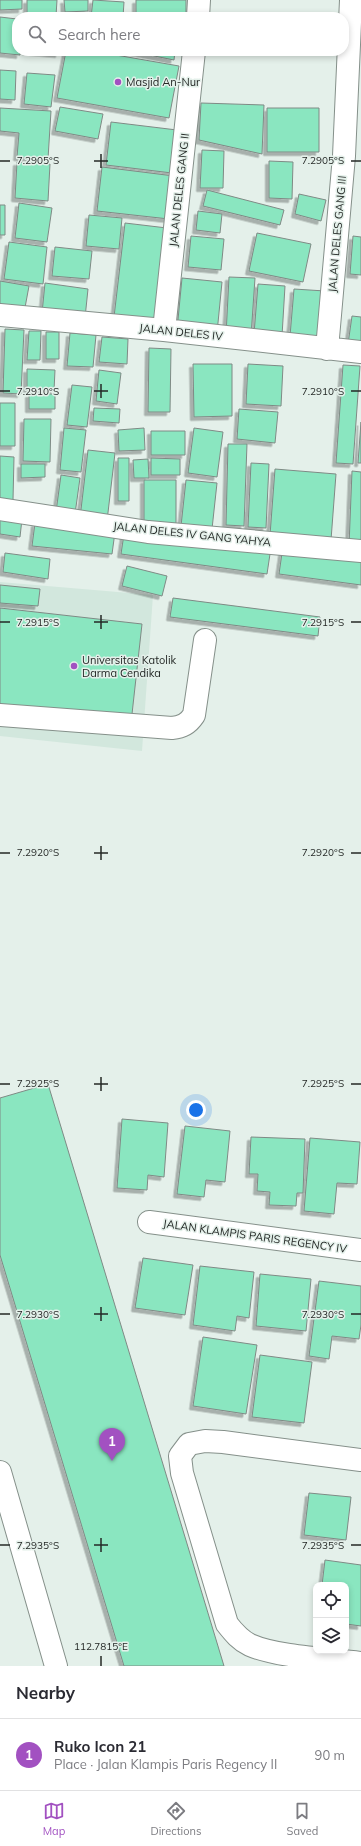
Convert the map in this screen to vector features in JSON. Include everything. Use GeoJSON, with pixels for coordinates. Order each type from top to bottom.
{"type":"FeatureCollection","features":[{"type":"Feature","properties":{"kind":"street"},"geometry":{"type":"LineString","coordinates":[[198,12],[199,0]]}},
{"type":"Feature","properties":{"kind":"street","name":"JALAN DELES GANG III"},"geometry":{"type":"LineString","coordinates":[[349,45],[351,0]]}},
{"type":"Feature","properties":{"kind":"street","name":"JALAN DELES GANG II"},"geometry":{"type":"LineString","coordinates":[[164,330],[193,56]]}},
{"type":"Feature","properties":{"kind":"street","name":"JALAN DELES GANG III"},"geometry":{"type":"LineString","coordinates":[[327,348],[344,156],[348,56]]}},
{"type":"Feature","properties":{"kind":"street","name":"JALAN DELES IV"},"geometry":{"type":"LineString","coordinates":[[0,315],[164,330],[361,352]]}},
{"type":"Feature","properties":{"kind":"street","name":"JALAN DELES IV GANG YAHYA"},"geometry":{"type":"LineString","coordinates":[[0,508],[148,532],[361,551]]}},
{"type":"Feature","properties":{"kind":"street"},"geometry":{"type":"LineString","coordinates":[[0,715],[172,728],[186,725],[194,715],[205,640]]}},
{"type":"Feature","properties":{"kind":"street","name":"JALAN KLAMPIS PARIS REGENCY IV"},"geometry":{"type":"LineString","coordinates":[[149,1222],[361,1250]]}},
{"type":"Feature","properties":{"kind":"street"},"geometry":{"type":"LineString","coordinates":[[361,1460],[205,1441],[189,1444],[180,1456],[182,1473],[227,1624],[238,1637],[257,1647],[277,1653],[361,1663]]}},
{"type":"Feature","properties":{"kind":"street"},"geometry":{"type":"LineString","coordinates":[[0,1472],[56,1666]]}},
{"type":"Feature","properties":{"kind":"shaded area","name":"Universitas Katolik Darma Cendika"},"geometry":{"type":"Polygon","coordinates":[[[0,582],[153,595],[142,751],[0,736],[0,582]]]}},
{"type":"Feature","properties":{"kind":"building"},"geometry":{"type":"Polygon","coordinates":[[[0,0],[22,0],[22,9],[0,10],[0,0]]]}},
{"type":"Feature","properties":{"kind":"building"},"geometry":{"type":"Polygon","coordinates":[[[27,0],[57,0],[56,12],[27,12],[27,0]]]}},
{"type":"Feature","properties":{"kind":"building"},"geometry":{"type":"Polygon","coordinates":[[[64,0],[88,0],[88,11],[65,12],[64,0]]]}},
{"type":"Feature","properties":{"kind":"building"},"geometry":{"type":"Polygon","coordinates":[[[93,0],[124,2],[123,12],[92,12],[93,0]]]}},
{"type":"Feature","properties":{"kind":"building"},"geometry":{"type":"Polygon","coordinates":[[[136,0],[186,0],[186,12],[136,12],[136,0]]]}},
{"type":"Feature","properties":{"kind":"building"},"geometry":{"type":"Polygon","coordinates":[[[0,17],[12,18],[12,54],[0,53],[0,17]]]}},
{"type":"Feature","properties":{"kind":"building","name":"Masjid An-Nur"},"geometry":{"type":"Polygon","coordinates":[[[65,56],[122,56],[179,66],[169,118],[57,98],[65,56]]]}},
{"type":"Feature","properties":{"kind":"building"},"geometry":{"type":"Polygon","coordinates":[[[154,56],[174,56],[174,60],[154,56]]]}},
{"type":"Feature","properties":{"kind":"building"},"geometry":{"type":"Polygon","coordinates":[[[0,70],[16,71],[15,100],[0,99],[0,70]]]}},
{"type":"Feature","properties":{"kind":"building"},"geometry":{"type":"Polygon","coordinates":[[[27,73],[55,75],[51,107],[24,104],[27,73]]]}},
{"type":"Feature","properties":{"kind":"building"},"geometry":{"type":"Polygon","coordinates":[[[201,103],[264,105],[262,154],[199,140],[201,103]]]}},
{"type":"Feature","properties":{"kind":"building"},"geometry":{"type":"Polygon","coordinates":[[[60,107],[103,114],[98,139],[55,131],[60,107]]]}},
{"type":"Feature","properties":{"kind":"building"},"geometry":{"type":"Polygon","coordinates":[[[0,108],[51,111],[48,159],[17,157],[19,133],[0,131],[0,108]]]}},
{"type":"Feature","properties":{"kind":"building"},"geometry":{"type":"Polygon","coordinates":[[[267,108],[319,108],[319,152],[267,152],[267,108]]]}},
{"type":"Feature","properties":{"kind":"building"},"geometry":{"type":"Polygon","coordinates":[[[111,122],[177,130],[172,173],[106,165],[111,122]]]}},
{"type":"Feature","properties":{"kind":"building"},"geometry":{"type":"Polygon","coordinates":[[[202,150],[224,151],[223,188],[200,188],[202,150]]]}},
{"type":"Feature","properties":{"kind":"building"},"geometry":{"type":"Polygon","coordinates":[[[269,161],[293,162],[292,199],[269,198],[269,161]]]}},
{"type":"Feature","properties":{"kind":"building"},"geometry":{"type":"Polygon","coordinates":[[[17,162],[50,164],[48,201],[15,198],[17,162]]]}},
{"type":"Feature","properties":{"kind":"building"},"geometry":{"type":"Polygon","coordinates":[[[102,167],[174,176],[169,219],[97,211],[102,167]]]}},
{"type":"Feature","properties":{"kind":"building"},"geometry":{"type":"Polygon","coordinates":[[[207,190],[284,210],[280,225],[203,206],[207,190]]]}},
{"type":"Feature","properties":{"kind":"building"},"geometry":{"type":"Polygon","coordinates":[[[299,194],[326,200],[321,221],[295,214],[299,194]]]}},
{"type":"Feature","properties":{"kind":"building"},"geometry":{"type":"Polygon","coordinates":[[[19,203],[52,208],[47,242],[15,238],[19,203]]]}},
{"type":"Feature","properties":{"kind":"building"},"geometry":{"type":"Polygon","coordinates":[[[0,205],[5,205],[5,235],[0,235],[0,205]]]}},
{"type":"Feature","properties":{"kind":"building"},"geometry":{"type":"Polygon","coordinates":[[[198,211],[222,214],[220,233],[196,230],[198,211]]]}},
{"type":"Feature","properties":{"kind":"building"},"geometry":{"type":"Polygon","coordinates":[[[89,215],[122,218],[119,249],[86,246],[89,215]]]}},
{"type":"Feature","properties":{"kind":"building"},"geometry":{"type":"Polygon","coordinates":[[[125,223],[167,228],[156,322],[114,317],[125,223]]]}},
{"type":"Feature","properties":{"kind":"building"},"geometry":{"type":"Polygon","coordinates":[[[257,233],[311,244],[303,282],[249,271],[257,233]]]}},
{"type":"Feature","properties":{"kind":"building"},"geometry":{"type":"Polygon","coordinates":[[[191,236],[224,239],[221,270],[188,267],[191,236]]]}},
{"type":"Feature","properties":{"kind":"building"},"geometry":{"type":"Polygon","coordinates":[[[353,236],[361,237],[361,275],[350,274],[353,236]]]}},
{"type":"Feature","properties":{"kind":"building"},"geometry":{"type":"Polygon","coordinates":[[[9,242],[47,247],[43,284],[4,279],[9,242]]]}},
{"type":"Feature","properties":{"kind":"building"},"geometry":{"type":"Polygon","coordinates":[[[55,247],[92,251],[89,279],[52,276],[55,247]]]}},
{"type":"Feature","properties":{"kind":"building"},"geometry":{"type":"Polygon","coordinates":[[[229,277],[255,278],[251,336],[226,335],[229,277]]]}},
{"type":"Feature","properties":{"kind":"building"},"geometry":{"type":"Polygon","coordinates":[[[182,278],[222,282],[217,333],[177,330],[182,278]]]}},
{"type":"Feature","properties":{"kind":"building"},"geometry":{"type":"Polygon","coordinates":[[[0,281],[29,286],[24,313],[0,308],[0,281]]]}},
{"type":"Feature","properties":{"kind":"building"},"geometry":{"type":"Polygon","coordinates":[[[45,283],[88,289],[85,318],[42,313],[45,283]]]}},
{"type":"Feature","properties":{"kind":"building"},"geometry":{"type":"Polygon","coordinates":[[[258,284],[285,286],[282,336],[254,334],[258,284]]]}},
{"type":"Feature","properties":{"kind":"building"},"geometry":{"type":"Polygon","coordinates":[[[294,289],[325,291],[320,339],[290,336],[294,289]]]}},
{"type":"Feature","properties":{"kind":"building"},"geometry":{"type":"Polygon","coordinates":[[[352,316],[361,317],[361,346],[348,344],[352,316]]]}},
{"type":"Feature","properties":{"kind":"building"},"geometry":{"type":"Polygon","coordinates":[[[5,329],[24,330],[21,394],[3,393],[5,329]]]}},
{"type":"Feature","properties":{"kind":"building"},"geometry":{"type":"Polygon","coordinates":[[[29,331],[41,331],[40,360],[27,360],[29,331]]]}},
{"type":"Feature","properties":{"kind":"building"},"geometry":{"type":"Polygon","coordinates":[[[46,332],[59,332],[59,359],[46,359],[46,332]]]}},
{"type":"Feature","properties":{"kind":"building"},"geometry":{"type":"Polygon","coordinates":[[[70,333],[96,335],[93,367],[67,366],[70,333]]]}},
{"type":"Feature","properties":{"kind":"building"},"geometry":{"type":"Polygon","coordinates":[[[102,337],[128,339],[127,364],[99,362],[102,337]]]}},
{"type":"Feature","properties":{"kind":"building"},"geometry":{"type":"Polygon","coordinates":[[[149,348],[171,349],[170,412],[148,412],[149,348]]]}},
{"type":"Feature","properties":{"kind":"building"},"geometry":{"type":"Polygon","coordinates":[[[193,364],[232,364],[232,416],[194,417],[193,364]]]}},
{"type":"Feature","properties":{"kind":"building"},"geometry":{"type":"Polygon","coordinates":[[[248,364],[283,366],[281,406],[246,404],[248,364]]]}},
{"type":"Feature","properties":{"kind":"building"},"geometry":{"type":"Polygon","coordinates":[[[343,365],[360,366],[353,464],[336,463],[343,365]]]}},
{"type":"Feature","properties":{"kind":"building"},"geometry":{"type":"Polygon","coordinates":[[[27,369],[55,370],[54,391],[27,390],[27,369]]]}},
{"type":"Feature","properties":{"kind":"building"},"geometry":{"type":"Polygon","coordinates":[[[99,370],[121,373],[117,404],[96,401],[99,370]]]}},
{"type":"Feature","properties":{"kind":"building"},"geometry":{"type":"Polygon","coordinates":[[[72,385],[92,387],[87,427],[67,425],[72,385]]]}},
{"type":"Feature","properties":{"kind":"building"},"geometry":{"type":"Polygon","coordinates":[[[29,394],[55,394],[55,409],[29,409],[29,394]]]}},
{"type":"Feature","properties":{"kind":"building"},"geometry":{"type":"Polygon","coordinates":[[[0,403],[15,403],[15,446],[0,446],[0,403]]]}},
{"type":"Feature","properties":{"kind":"building"},"geometry":{"type":"Polygon","coordinates":[[[94,408],[120,409],[119,423],[93,421],[94,408]]]}},
{"type":"Feature","properties":{"kind":"building"},"geometry":{"type":"Polygon","coordinates":[[[239,409],[278,412],[275,443],[237,439],[239,409]]]}},
{"type":"Feature","properties":{"kind":"building"},"geometry":{"type":"Polygon","coordinates":[[[24,419],[51,419],[50,462],[23,461],[24,419]]]}},
{"type":"Feature","properties":{"kind":"building"},"geometry":{"type":"Polygon","coordinates":[[[361,422],[361,463],[358,463],[361,422]]]}},
{"type":"Feature","properties":{"kind":"building"},"geometry":{"type":"Polygon","coordinates":[[[64,428],[86,430],[81,472],[60,470],[64,428]]]}},
{"type":"Feature","properties":{"kind":"building"},"geometry":{"type":"Polygon","coordinates":[[[144,428],[145,450],[119,451],[118,430],[144,428]]]}},
{"type":"Feature","properties":{"kind":"building"},"geometry":{"type":"Polygon","coordinates":[[[194,428],[223,432],[217,477],[188,473],[194,428]]]}},
{"type":"Feature","properties":{"kind":"building"},"geometry":{"type":"Polygon","coordinates":[[[151,431],[185,431],[185,455],[151,455],[151,431]]]}},
{"type":"Feature","properties":{"kind":"building"},"geometry":{"type":"Polygon","coordinates":[[[228,444],[247,444],[244,526],[226,525],[228,444]]]}},
{"type":"Feature","properties":{"kind":"building"},"geometry":{"type":"Polygon","coordinates":[[[88,450],[115,453],[107,521],[80,518],[88,450]]]}},
{"type":"Feature","properties":{"kind":"building"},"geometry":{"type":"Polygon","coordinates":[[[0,456],[14,457],[13,500],[0,500],[0,456]]]}},
{"type":"Feature","properties":{"kind":"building"},"geometry":{"type":"Polygon","coordinates":[[[118,458],[129,458],[129,501],[118,501],[118,458]]]}},
{"type":"Feature","properties":{"kind":"building"},"geometry":{"type":"Polygon","coordinates":[[[151,458],[180,459],[180,475],[151,475],[151,458]]]}},
{"type":"Feature","properties":{"kind":"building"},"geometry":{"type":"Polygon","coordinates":[[[148,459],[149,478],[134,478],[133,460],[148,459]]]}},
{"type":"Feature","properties":{"kind":"building"},"geometry":{"type":"Polygon","coordinates":[[[251,463],[269,464],[266,528],[248,527],[251,463]]]}},
{"type":"Feature","properties":{"kind":"building"},"geometry":{"type":"Polygon","coordinates":[[[21,464],[45,464],[45,477],[21,478],[21,464]]]}},
{"type":"Feature","properties":{"kind":"building"},"geometry":{"type":"Polygon","coordinates":[[[275,469],[336,474],[331,540],[270,535],[275,469]]]}},
{"type":"Feature","properties":{"kind":"building"},"geometry":{"type":"Polygon","coordinates":[[[352,471],[361,472],[361,547],[349,546],[352,471]]]}},
{"type":"Feature","properties":{"kind":"building"},"geometry":{"type":"Polygon","coordinates":[[[61,475],[80,478],[75,514],[56,512],[61,475]]]}},
{"type":"Feature","properties":{"kind":"building"},"geometry":{"type":"Polygon","coordinates":[[[144,480],[176,480],[176,530],[144,530],[144,480]]]}},
{"type":"Feature","properties":{"kind":"building"},"geometry":{"type":"Polygon","coordinates":[[[186,480],[217,483],[212,529],[181,526],[186,480]]]}},
{"type":"Feature","properties":{"kind":"building"},"geometry":{"type":"Polygon","coordinates":[[[0,517],[22,519],[20,537],[0,534],[0,517]]]}},
{"type":"Feature","properties":{"kind":"building"},"geometry":{"type":"Polygon","coordinates":[[[35,523],[115,532],[112,554],[32,546],[35,523]]]}},
{"type":"Feature","properties":{"kind":"building"},"geometry":{"type":"Polygon","coordinates":[[[124,534],[270,554],[267,574],[121,554],[124,534]]]}},
{"type":"Feature","properties":{"kind":"building"},"geometry":{"type":"Polygon","coordinates":[[[283,546],[361,556],[361,585],[279,574],[283,546]]]}},
{"type":"Feature","properties":{"kind":"building"},"geometry":{"type":"Polygon","coordinates":[[[5,553],[50,559],[48,579],[3,572],[5,553]]]}},
{"type":"Feature","properties":{"kind":"building"},"geometry":{"type":"Polygon","coordinates":[[[127,566],[167,576],[162,596],[122,586],[127,566]]]}},
{"type":"Feature","properties":{"kind":"building"},"geometry":{"type":"Polygon","coordinates":[[[0,585],[40,589],[38,606],[0,603],[0,585]]]}},
{"type":"Feature","properties":{"kind":"building"},"geometry":{"type":"Polygon","coordinates":[[[173,598],[320,617],[318,636],[170,617],[173,598]]]}},
{"type":"Feature","properties":{"kind":"building"},"geometry":{"type":"Polygon","coordinates":[[[0,608],[142,624],[131,723],[0,708],[0,608]]]}},
{"type":"Feature","properties":{"kind":"building"},"geometry":{"type":"Polygon","coordinates":[[[48,1084],[224,1666],[124,1666],[0,1255],[0,1098],[48,1084]]]}},
{"type":"Feature","properties":{"kind":"building"},"geometry":{"type":"Polygon","coordinates":[[[122,1119],[168,1123],[164,1177],[148,1175],[147,1190],[117,1188],[122,1119]]]}},
{"type":"Feature","properties":{"kind":"building"},"geometry":{"type":"Polygon","coordinates":[[[185,1126],[230,1131],[225,1182],[206,1180],[204,1197],[177,1194],[185,1126]]]}},
{"type":"Feature","properties":{"kind":"building"},"geometry":{"type":"Polygon","coordinates":[[[251,1137],[305,1139],[303,1193],[297,1193],[296,1206],[269,1205],[270,1192],[257,1191],[258,1174],[249,1174],[251,1137]]]}},
{"type":"Feature","properties":{"kind":"building"},"geometry":{"type":"Polygon","coordinates":[[[310,1138],[360,1142],[357,1184],[337,1183],[334,1214],[304,1211],[310,1138]]]}},
{"type":"Feature","properties":{"kind":"building"},"geometry":{"type":"Polygon","coordinates":[[[143,1258],[193,1265],[185,1315],[135,1308],[143,1258]]]}},
{"type":"Feature","properties":{"kind":"building"},"geometry":{"type":"Polygon","coordinates":[[[200,1266],[254,1272],[249,1318],[237,1316],[235,1331],[193,1325],[200,1266]]]}},
{"type":"Feature","properties":{"kind":"building"},"geometry":{"type":"Polygon","coordinates":[[[260,1274],[311,1279],[306,1331],[256,1326],[260,1274]]]}},
{"type":"Feature","properties":{"kind":"building"},"geometry":{"type":"Polygon","coordinates":[[[319,1281],[361,1286],[361,1325],[359,1339],[332,1336],[329,1359],[309,1356],[319,1281]]]}},
{"type":"Feature","properties":{"kind":"building"},"geometry":{"type":"Polygon","coordinates":[[[203,1337],[257,1345],[246,1414],[193,1406],[203,1337]]]}},
{"type":"Feature","properties":{"kind":"building"},"geometry":{"type":"Polygon","coordinates":[[[260,1355],[312,1362],[304,1423],[252,1417],[260,1355]]]}},
{"type":"Feature","properties":{"kind":"building"},"geometry":{"type":"Polygon","coordinates":[[[309,1493],[351,1497],[346,1540],[304,1535],[309,1493]]]}},
{"type":"Feature","properties":{"kind":"building"},"geometry":{"type":"Polygon","coordinates":[[[325,1560],[361,1565],[361,1626],[349,1624],[349,1582],[322,1582],[325,1560]]]}},
{"type":"Feature","properties":{"kind":"place","name":"Masjid An-Nur"},"geometry":{"type":"Point","coordinates":[118,82]}},
{"type":"Feature","properties":{"kind":"place","name":"Universitas Katolik Darma Cendika"},"geometry":{"type":"Point","coordinates":[74,666]}},
{"type":"Feature","properties":{"kind":"place","name":"Ruko Icon 21"},"geometry":{"type":"Point","coordinates":[112,1461]}}]}
